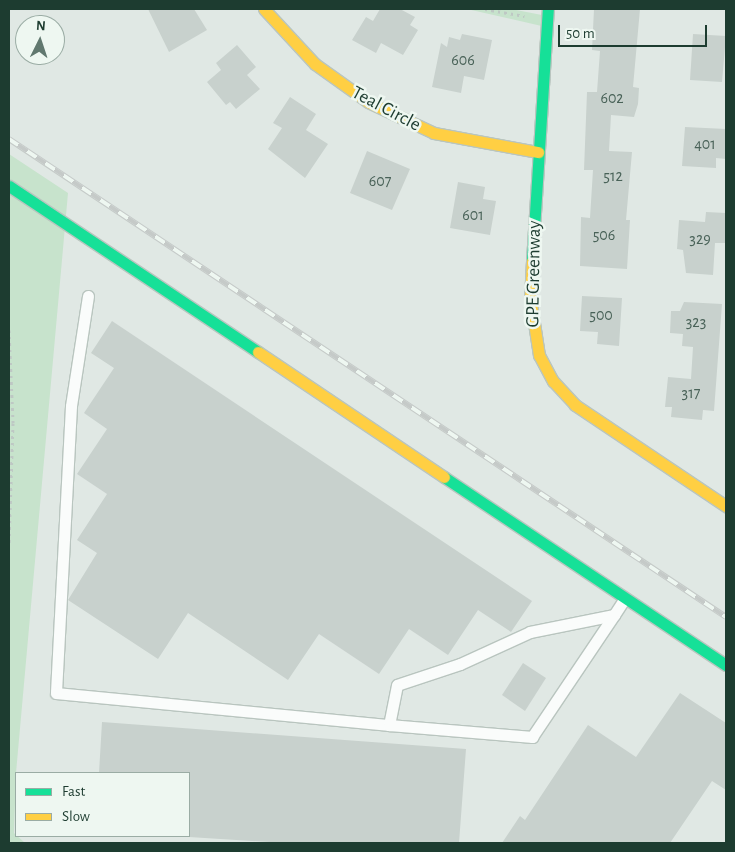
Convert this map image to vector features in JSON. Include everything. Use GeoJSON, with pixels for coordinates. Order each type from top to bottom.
{"type":"FeatureCollection","features":[{"type":"Feature","properties":{"kind":"street","name":"Teal Circle"},"geometry":{"type":"LineString","coordinates":[[264,9],[315,64],[368,102],[434,133],[538,152]]}},
{"type":"Feature","properties":{"kind":"street","name":"GPE Greenway"},"geometry":{"type":"LineString","coordinates":[[547,14],[530,313],[546,369],[574,405],[726,506]]}},
{"type":"Feature","properties":{"kind":"street"},"geometry":{"type":"LineString","coordinates":[[9,186],[726,665]]}},
{"type":"Feature","properties":{"kind":"lane"},"geometry":{"type":"LineString","coordinates":[[88,296],[71,406],[56,693],[532,737],[625,598]]}},
{"type":"Feature","properties":{"kind":"lane"},"geometry":{"type":"LineString","coordinates":[[389,725],[397,685],[460,664],[530,632],[614,615]]}},
{"type":"Feature","properties":{"kind":"path"},"geometry":{"type":"LineString","coordinates":[[485,9],[547,14]]}},
{"type":"Feature","properties":{"kind":"path"},"geometry":{"type":"LineString","coordinates":[[9,330],[13,423],[9,545]]}},
{"type":"Feature","properties":{"kind":"green space"},"geometry":{"type":"Polygon","coordinates":[[[467,9],[511,9],[547,16],[546,27],[467,9]]]}},
{"type":"Feature","properties":{"kind":"green space"},"geometry":{"type":"Polygon","coordinates":[[[9,154],[68,193],[15,772],[14,833],[15,837],[18,837],[25,843],[9,843],[9,154]]]}},
{"type":"Feature","properties":{"kind":"building"},"geometry":{"type":"Polygon","coordinates":[[[148,9],[194,9],[207,30],[169,52],[148,9]]]}},
{"type":"Feature","properties":{"kind":"building"},"geometry":{"type":"Polygon","coordinates":[[[380,9],[400,9],[415,17],[410,25],[418,30],[403,55],[381,43],[376,53],[352,40],[366,17],[373,21],[380,9]]]}},
{"type":"Feature","properties":{"kind":"building"},"geometry":{"type":"Polygon","coordinates":[[[594,9],[640,9],[633,87],[639,88],[638,104],[634,117],[611,115],[609,151],[632,152],[626,220],[630,220],[627,269],[580,266],[581,217],[590,218],[593,170],[584,170],[587,92],[597,92],[600,51],[592,50],[594,9]]]}},
{"type":"Feature","properties":{"kind":"building"},"geometry":{"type":"Polygon","coordinates":[[[462,34],[492,40],[484,80],[464,76],[461,93],[432,87],[441,43],[447,47],[449,37],[460,40],[462,34]]]}},
{"type":"Feature","properties":{"kind":"building"},"geometry":{"type":"Polygon","coordinates":[[[693,34],[726,36],[722,82],[690,80],[693,34]]]}},
{"type":"Feature","properties":{"kind":"building"},"geometry":{"type":"Polygon","coordinates":[[[237,45],[256,67],[247,75],[260,89],[236,109],[230,102],[226,105],[207,82],[221,70],[216,63],[237,45]]]}},
{"type":"Feature","properties":{"kind":"building"},"geometry":{"type":"Polygon","coordinates":[[[290,97],[316,114],[306,130],[328,144],[305,178],[268,149],[282,128],[273,123],[290,97]]]}},
{"type":"Feature","properties":{"kind":"building"},"geometry":{"type":"Polygon","coordinates":[[[685,127],[726,129],[726,159],[716,158],[716,168],[682,166],[685,127]]]}},
{"type":"Feature","properties":{"kind":"building"},"geometry":{"type":"Polygon","coordinates":[[[367,151],[410,169],[392,210],[350,193],[367,151]]]}},
{"type":"Feature","properties":{"kind":"building"},"geometry":{"type":"Polygon","coordinates":[[[458,182],[485,187],[483,199],[496,201],[490,235],[450,228],[458,182]]]}},
{"type":"Feature","properties":{"kind":"building"},"geometry":{"type":"Polygon","coordinates":[[[706,212],[726,213],[726,243],[715,243],[713,275],[686,273],[683,250],[677,249],[679,220],[705,222],[706,212]]]}},
{"type":"Feature","properties":{"kind":"building"},"geometry":{"type":"Polygon","coordinates":[[[582,296],[622,298],[619,346],[597,344],[598,332],[580,331],[582,296]]]}},
{"type":"Feature","properties":{"kind":"building"},"geometry":{"type":"Polygon","coordinates":[[[684,302],[722,304],[714,411],[703,410],[702,420],[671,417],[672,407],[665,407],[668,377],[691,379],[693,347],[682,346],[683,334],[670,333],[671,311],[680,311],[684,302]]]}},
{"type":"Feature","properties":{"kind":"building"},"geometry":{"type":"Polygon","coordinates":[[[112,321],[532,601],[511,632],[478,610],[448,655],[409,629],[379,674],[319,634],[288,680],[188,613],[158,659],[68,600],[97,553],[77,540],[107,494],[77,474],[107,429],[84,413],[114,368],[91,353],[112,321]]]}},
{"type":"Feature","properties":{"kind":"building"},"geometry":{"type":"Polygon","coordinates":[[[523,663],[546,678],[525,711],[502,695],[523,663]]]}},
{"type":"Feature","properties":{"kind":"building"},"geometry":{"type":"Polygon","coordinates":[[[680,693],[726,723],[726,790],[712,781],[670,843],[502,843],[520,816],[525,820],[588,725],[636,757],[680,693]]]}},
{"type":"Feature","properties":{"kind":"building"},"geometry":{"type":"Polygon","coordinates":[[[102,722],[466,749],[459,843],[285,843],[189,837],[190,772],[99,772],[102,722]]]}},
{"type":"Feature","properties":{"kind":"railway"},"geometry":{"type":"LineString","coordinates":[[9,139],[726,617]]}},
{"type":"Feature","properties":{"kind":"traffic: fast"},"geometry":{"type":"LineString","coordinates":[[532,261],[548,9]]}},
{"type":"Feature","properties":{"kind":"traffic: fast"},"geometry":{"type":"LineString","coordinates":[[9,186],[258,352]]}},
{"type":"Feature","properties":{"kind":"traffic: fast"},"geometry":{"type":"LineString","coordinates":[[444,477],[726,665]]}},
{"type":"Feature","properties":{"kind":"traffic: slow"},"geometry":{"type":"LineString","coordinates":[[264,9],[315,64],[368,102],[434,133],[538,152]]}},
{"type":"Feature","properties":{"kind":"traffic: slow"},"geometry":{"type":"LineString","coordinates":[[532,261],[530,297],[539,355],[553,381],[575,405],[726,506]]}},
{"type":"Feature","properties":{"kind":"traffic: slow"},"geometry":{"type":"LineString","coordinates":[[258,352],[444,477]]}}]}
